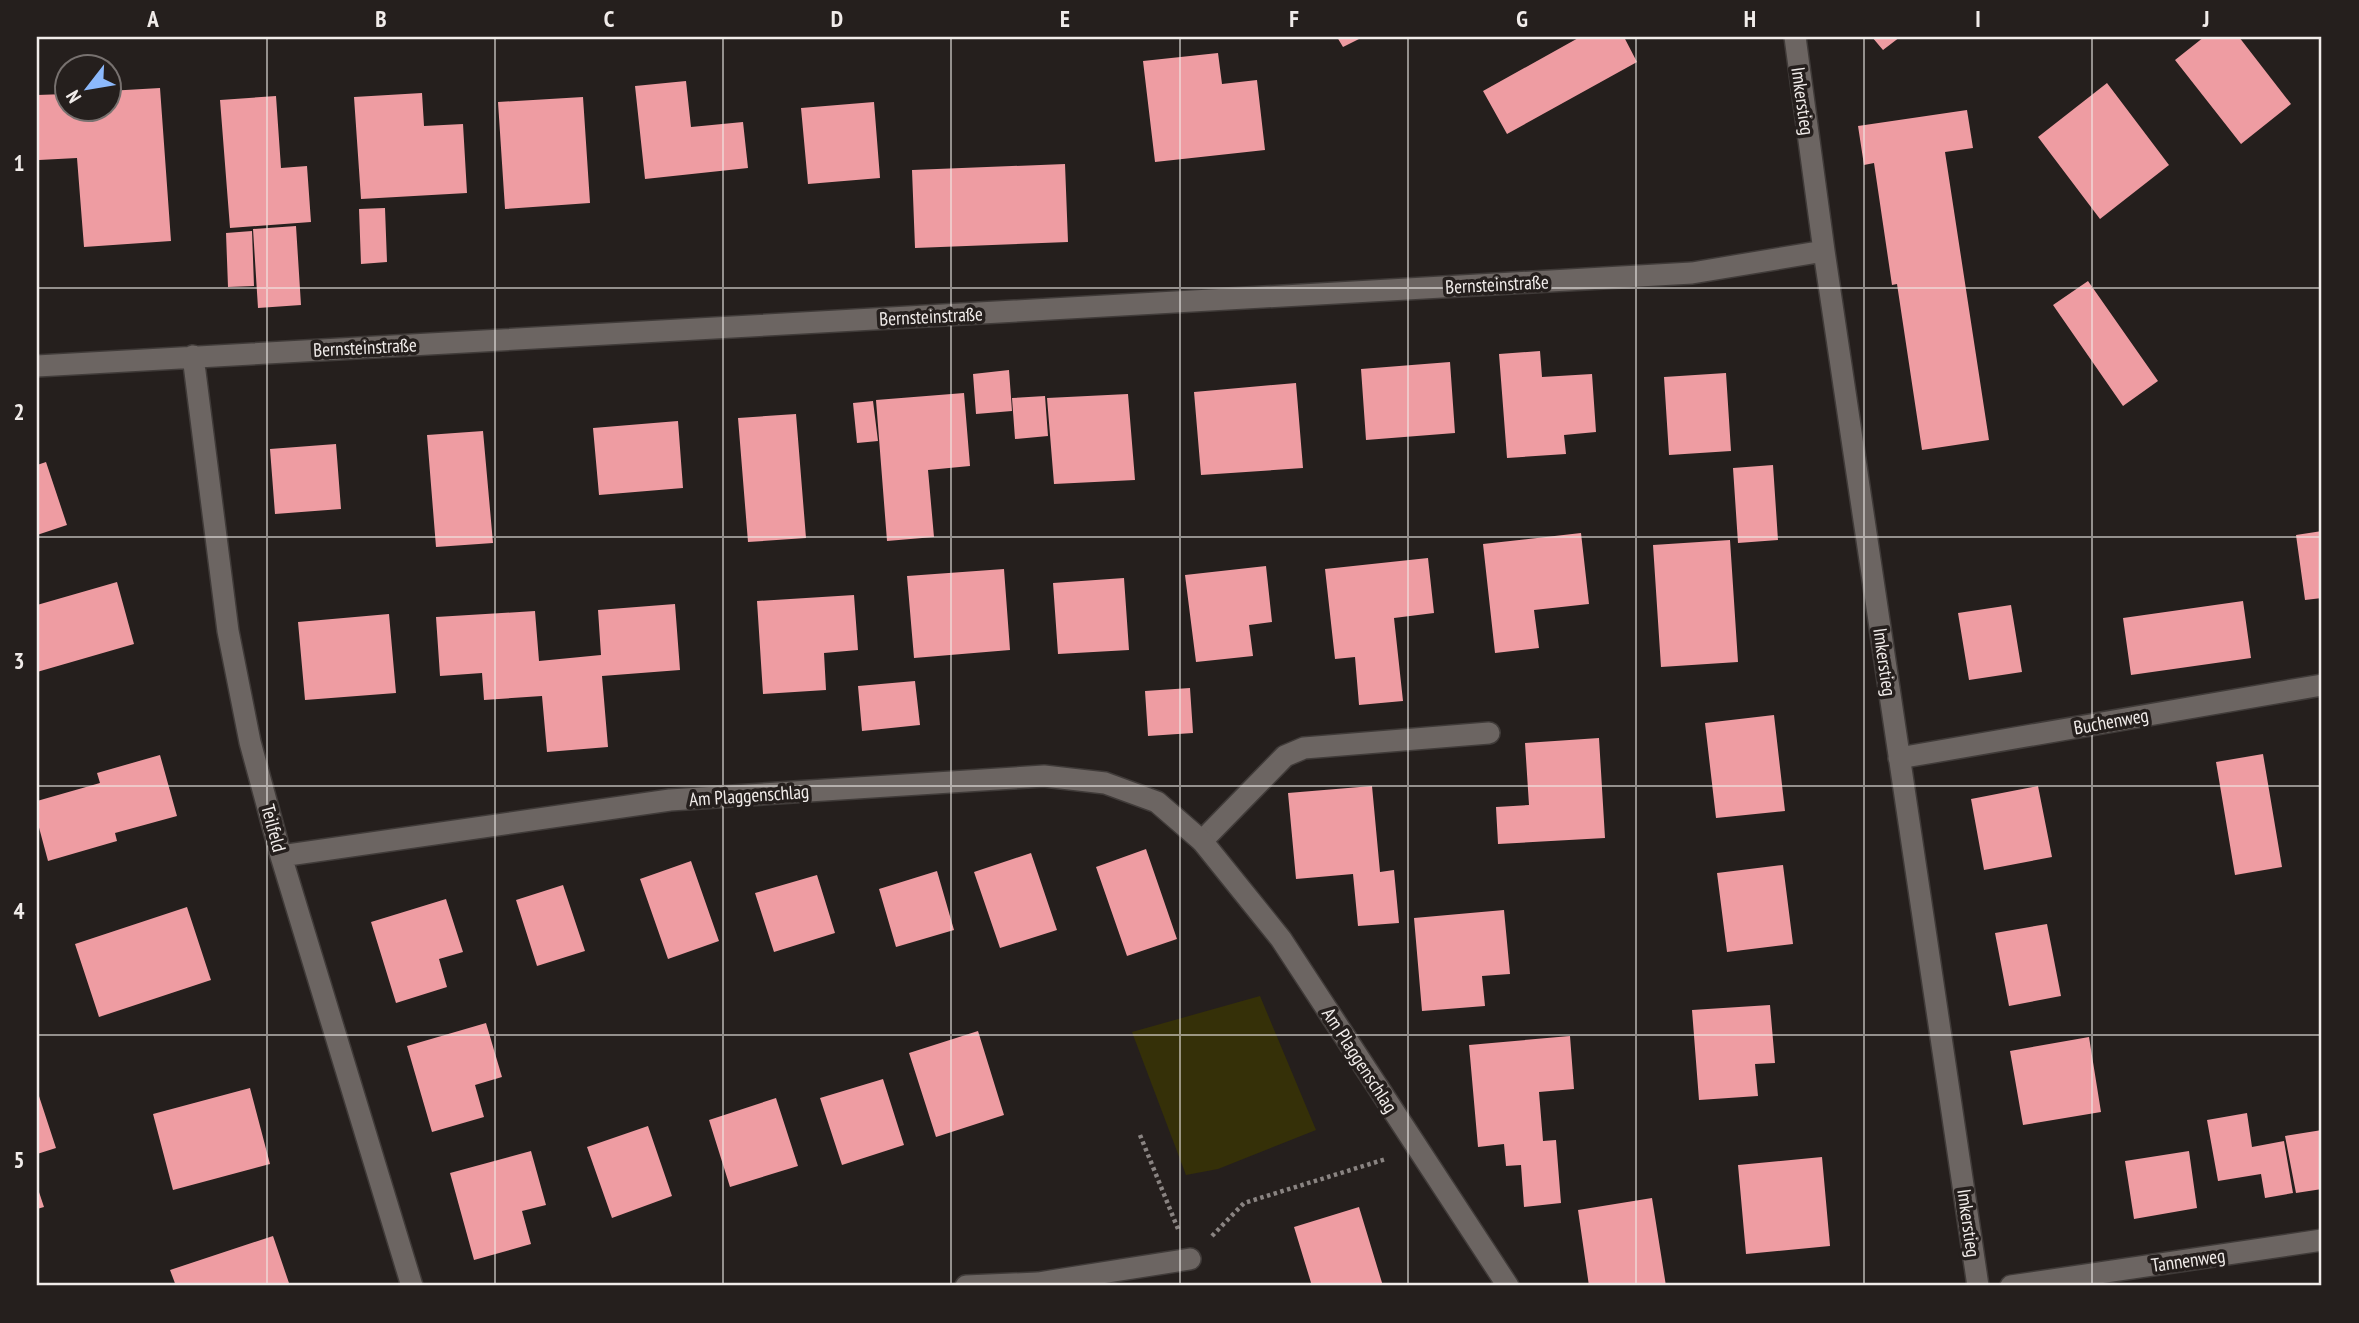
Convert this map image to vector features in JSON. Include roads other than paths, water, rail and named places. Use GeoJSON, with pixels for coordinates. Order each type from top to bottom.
{"type":"FeatureCollection","features":[{"type":"Feature","properties":{"kind":"street","name":"Imkerstieg"},"geometry":{"type":"LineString","coordinates":[[1795,37],[1824,251],[1978,1286]]}},
{"type":"Feature","properties":{"kind":"street","name":"Bernsteinstraße"},"geometry":{"type":"LineString","coordinates":[[37,366],[1692,274],[1824,251]]}},
{"type":"Feature","properties":{"kind":"street","name":"Teilfeld"},"geometry":{"type":"LineString","coordinates":[[193,356],[228,631],[250,742],[281,856],[412,1286]]}},
{"type":"Feature","properties":{"kind":"street","name":"Buchenweg"},"geometry":{"type":"LineString","coordinates":[[1899,758],[2322,685]]}},
{"type":"Feature","properties":{"kind":"street"},"geometry":{"type":"LineString","coordinates":[[1202,841],[1285,756],[1304,748],[1489,733]]}},
{"type":"Feature","properties":{"kind":"street","name":"Am Plaggenschlag"},"geometry":{"type":"LineString","coordinates":[[281,856],[670,800],[1044,776],[1105,783],[1157,802],[1202,841],[1281,939],[1508,1286]]}},
{"type":"Feature","properties":{"kind":"street","name":"Tannenweg"},"geometry":{"type":"LineString","coordinates":[[2011,1286],[2322,1240]]}},
{"type":"Feature","properties":{"kind":"street"},"geometry":{"type":"LineString","coordinates":[[966,1286],[1038,1283],[1190,1259]]}}]}
